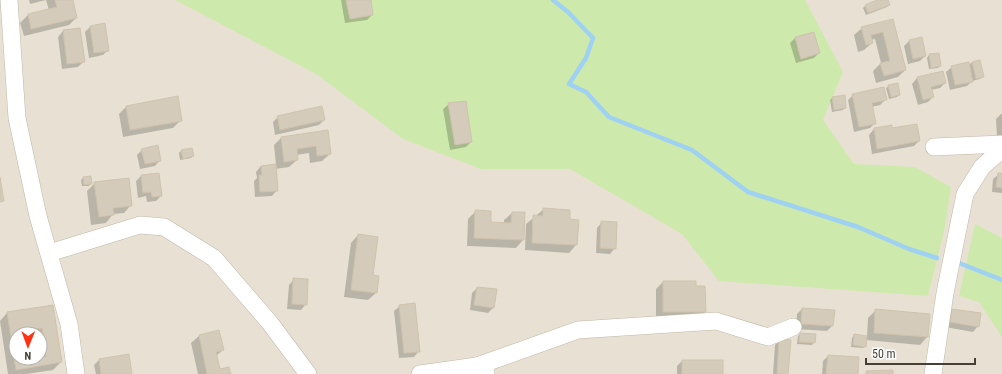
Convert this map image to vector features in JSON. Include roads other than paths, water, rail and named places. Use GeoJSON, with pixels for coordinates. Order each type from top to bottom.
{"type":"FeatureCollection","features":[{"type":"Feature","properties":{"kind":"street"},"geometry":{"type":"LineString","coordinates":[[9,0],[17,118],[38,216],[69,324],[76,374]]}},
{"type":"Feature","properties":{"kind":"street"},"geometry":{"type":"LineString","coordinates":[[934,147],[1002,144]]}},
{"type":"Feature","properties":{"kind":"street"},"geometry":{"type":"LineString","coordinates":[[933,374],[945,293],[965,194],[982,167],[1002,149]]}},
{"type":"Feature","properties":{"kind":"street"},"geometry":{"type":"LineString","coordinates":[[49,253],[140,225],[164,227],[214,258],[270,323],[308,374]]}},
{"type":"Feature","properties":{"kind":"street"},"geometry":{"type":"LineString","coordinates":[[420,374],[482,370],[578,330],[716,321],[768,337],[793,327]]}},
{"type":"Feature","properties":{"kind":"waterway"},"geometry":{"type":"LineString","coordinates":[[553,0],[568,12],[593,38],[586,58],[569,84],[586,92],[609,117],[692,150],[748,192],[858,227],[909,249],[937,258]]}},
{"type":"Feature","properties":{"kind":"waterway"},"geometry":{"type":"LineString","coordinates":[[959,263],[1002,280]]}}]}
